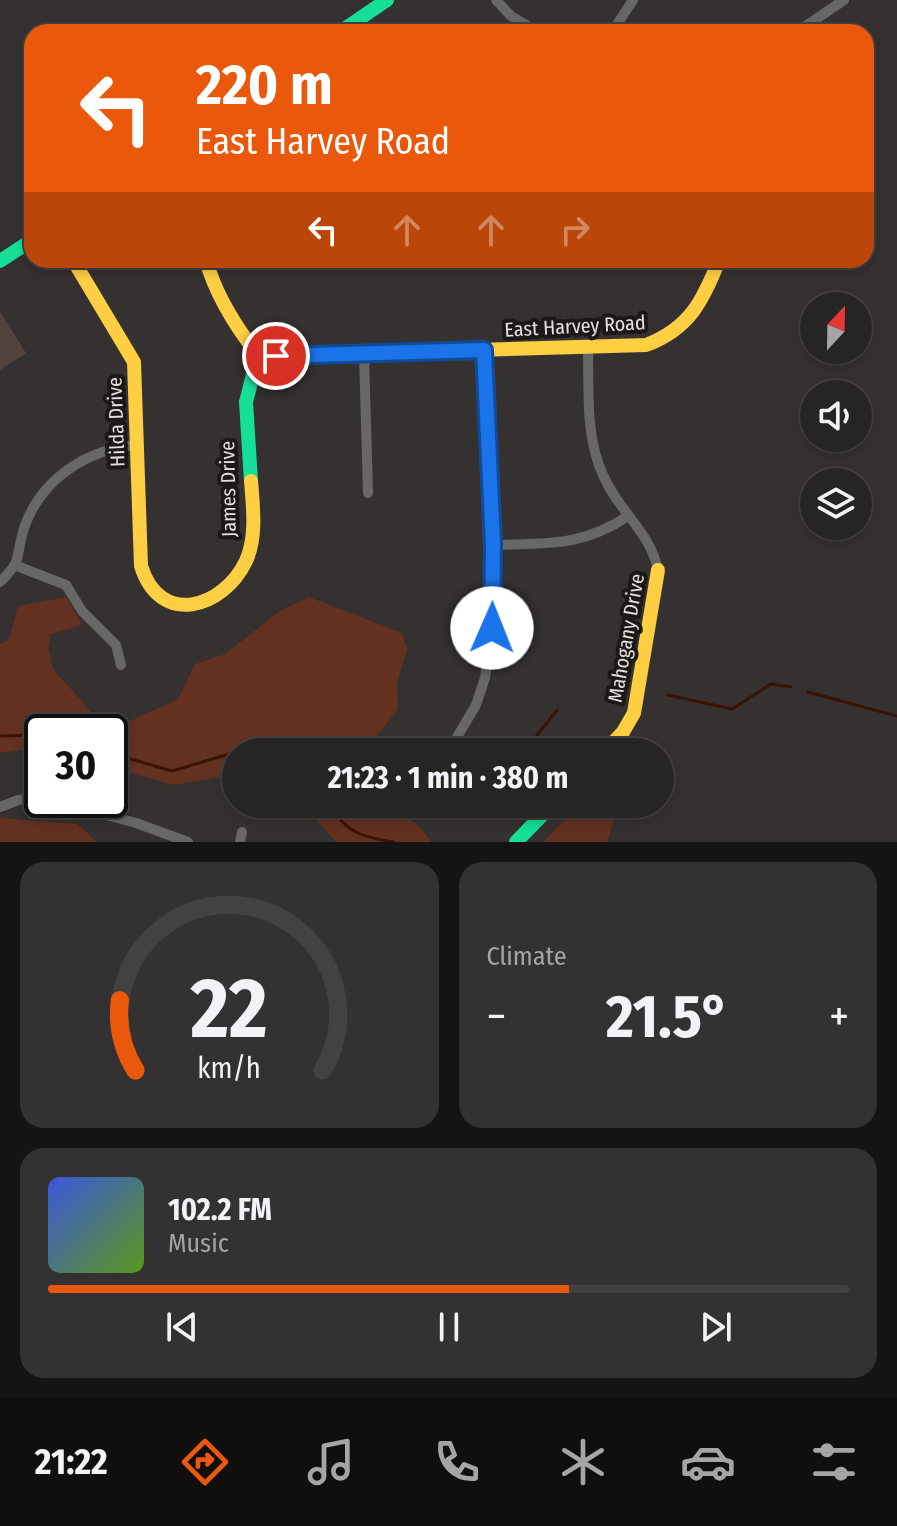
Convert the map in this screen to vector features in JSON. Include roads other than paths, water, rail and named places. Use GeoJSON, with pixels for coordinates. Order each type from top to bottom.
{"type":"FeatureCollection","features":[{"type":"Feature","properties":{"kind":"street"},"geometry":{"type":"LineString","coordinates":[[352,24],[387,0]]}},
{"type":"Feature","properties":{"kind":"street"},"geometry":{"type":"LineString","coordinates":[[496,0],[511,16],[524,24]]}},
{"type":"Feature","properties":{"kind":"street"},"geometry":{"type":"LineString","coordinates":[[617,24],[633,0]]}},
{"type":"Feature","properties":{"kind":"street"},"geometry":{"type":"LineString","coordinates":[[809,24],[844,0]]}},
{"type":"Feature","properties":{"kind":"street"},"geometry":{"type":"LineString","coordinates":[[0,261],[24,245]]}},
{"type":"Feature","properties":{"kind":"street","name":"Hilda Drive"},"geometry":{"type":"LineString","coordinates":[[78,268],[134,362],[141,566],[154,596]]}},
{"type":"Feature","properties":{"kind":"street"},"geometry":{"type":"LineString","coordinates":[[209,268],[224,307],[258,355]]}},
{"type":"Feature","properties":{"kind":"street","name":"East Harvey Road"},"geometry":{"type":"LineString","coordinates":[[258,355],[646,345],[667,338],[686,325],[701,303],[716,268]]}},
{"type":"Feature","properties":{"kind":"street","name":"Mahogany Drive"},"geometry":{"type":"LineString","coordinates":[[588,347],[594,450],[602,474],[628,516],[646,535],[654,550],[658,570],[658,590],[634,713],[617,738]]}},
{"type":"Feature","properties":{"kind":"street"},"geometry":{"type":"LineString","coordinates":[[457,737],[476,705],[485,678],[492,628],[493,545],[484,350]]}},
{"type":"Feature","properties":{"kind":"street"},"geometry":{"type":"LineString","coordinates":[[364,354],[368,493]]}},
{"type":"Feature","properties":{"kind":"street","name":"James Drive"},"geometry":{"type":"LineString","coordinates":[[154,596],[172,603],[199,605],[214,598],[244,565],[251,537],[245,388],[258,355]]}},
{"type":"Feature","properties":{"kind":"street"},"geometry":{"type":"LineString","coordinates":[[0,582],[17,566],[24,530],[34,506],[56,479],[91,455],[111,447],[137,445]]}},
{"type":"Feature","properties":{"kind":"street"},"geometry":{"type":"LineString","coordinates":[[493,545],[584,539],[606,531],[628,516]]}},
{"type":"Feature","properties":{"kind":"street"},"geometry":{"type":"LineString","coordinates":[[17,566],[66,585],[82,611],[116,645],[121,665]]}},
{"type":"Feature","properties":{"kind":"street"},"geometry":{"type":"LineString","coordinates":[[0,807],[24,800]]}},
{"type":"Feature","properties":{"kind":"street"},"geometry":{"type":"LineString","coordinates":[[118,818],[188,842]]}},
{"type":"Feature","properties":{"kind":"street"},"geometry":{"type":"LineString","coordinates":[[516,842],[539,818]]}},
{"type":"Feature","properties":{"kind":"waterway"},"geometry":{"type":"LineString","coordinates":[[668,695],[732,709],[771,684],[791,687]]}},
{"type":"Feature","properties":{"kind":"waterway"},"geometry":{"type":"LineString","coordinates":[[808,692],[897,716]]}},
{"type":"Feature","properties":{"kind":"waterway"},"geometry":{"type":"LineString","coordinates":[[535,738],[557,710]]}},
{"type":"Feature","properties":{"kind":"waterway"},"geometry":{"type":"LineString","coordinates":[[0,736],[24,735]]}},
{"type":"Feature","properties":{"kind":"waterway"},"geometry":{"type":"LineString","coordinates":[[128,758],[172,771],[222,756]]}},
{"type":"Feature","properties":{"kind":"waterway"},"geometry":{"type":"LineString","coordinates":[[339,818],[356,832],[394,842]]}}]}
